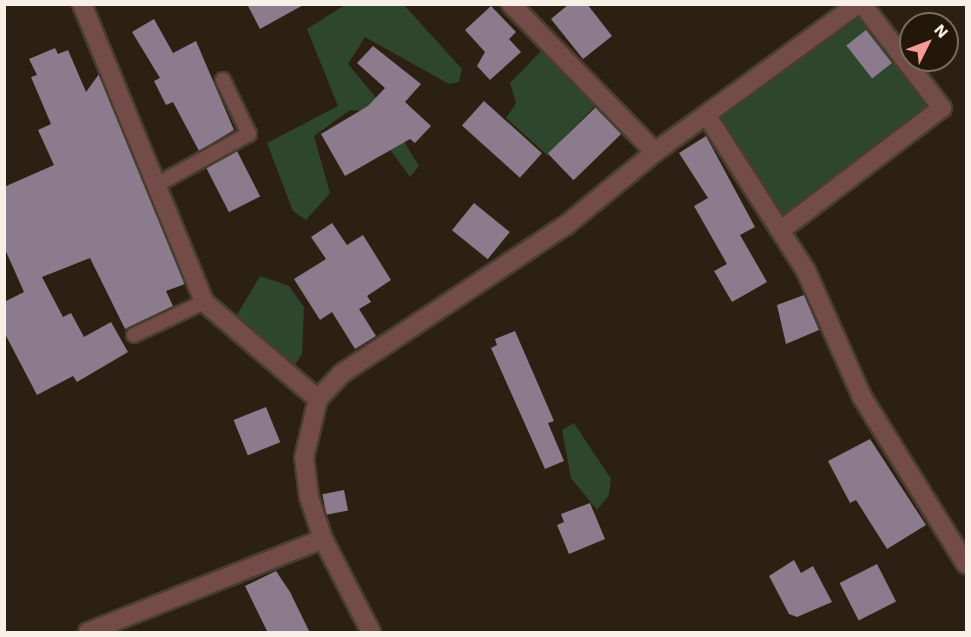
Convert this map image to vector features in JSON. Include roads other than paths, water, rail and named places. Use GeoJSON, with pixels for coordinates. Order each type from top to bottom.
{"type":"FeatureCollection","features":[{"type":"Feature","properties":{"kind":"street"},"geometry":{"type":"LineString","coordinates":[[82,4],[158,184],[204,302],[318,399]]}},
{"type":"Feature","properties":{"kind":"street"},"geometry":{"type":"LineString","coordinates":[[511,4],[655,152]]}},
{"type":"Feature","properties":{"kind":"street"},"geometry":{"type":"LineString","coordinates":[[371,633],[323,539],[304,458],[318,399],[341,374],[565,226],[655,152],[860,4],[942,108],[781,230]]}},
{"type":"Feature","properties":{"kind":"street"},"geometry":{"type":"LineString","coordinates":[[707,116],[806,271],[862,397],[966,564]]}},
{"type":"Feature","properties":{"kind":"street"},"geometry":{"type":"LineString","coordinates":[[88,633],[323,539]]}},
{"type":"Feature","properties":{"kind":"lane"},"geometry":{"type":"LineString","coordinates":[[158,184],[249,134],[223,80]]}},
{"type":"Feature","properties":{"kind":"lane"},"geometry":{"type":"LineString","coordinates":[[134,335],[204,302]]}}]}
